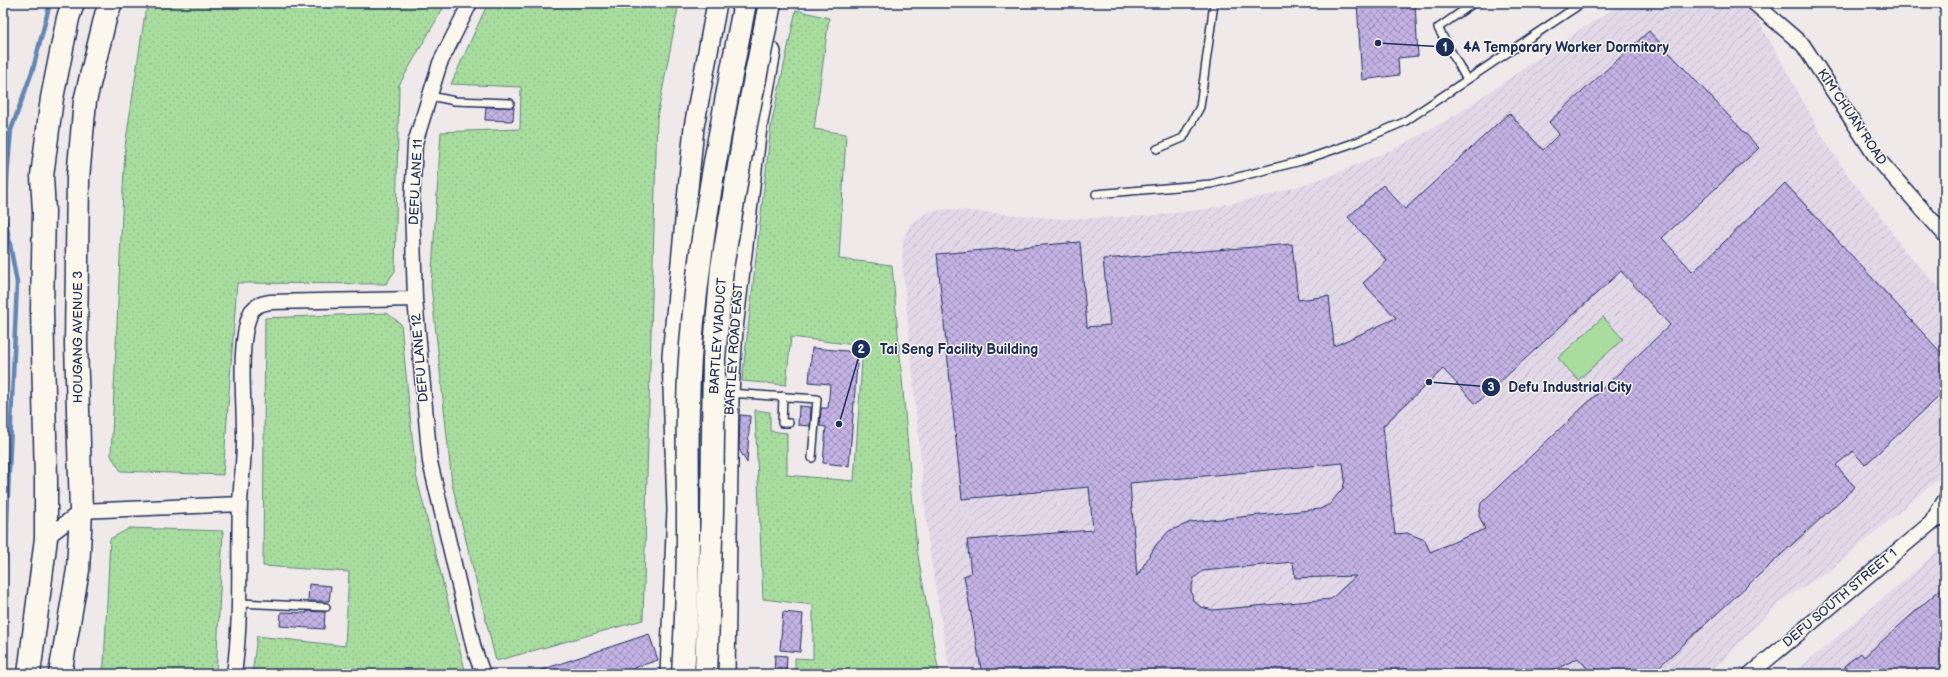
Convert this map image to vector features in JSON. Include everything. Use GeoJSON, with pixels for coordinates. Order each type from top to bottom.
{"type":"FeatureCollection","features":[{"type":"Feature","properties":{"kind":"highway","name":"HOUGANG AVENUE 3"},"geometry":{"type":"LineString","coordinates":[[60,674],[78,570],[81,511],[76,344],[78,178],[84,101],[106,16],[111,3]]}},
{"type":"Feature","properties":{"kind":"highway","name":"BARTLEY VIADUCT"},"geometry":{"type":"LineString","coordinates":[[675,672],[687,584],[688,428],[696,286],[706,212],[745,3]]}},
{"type":"Feature","properties":{"kind":"highway","name":"BARTLEY VIADUCT"},"geometry":{"type":"LineString","coordinates":[[706,674],[712,512],[714,358],[722,268],[746,124],[770,3]]}},
{"type":"Feature","properties":{"kind":"highway"},"geometry":{"type":"LineString","coordinates":[[29,674],[46,538],[42,309],[44,212],[42,176],[52,98],[71,10]]}},
{"type":"Feature","properties":{"kind":"highway"},"geometry":{"type":"LineString","coordinates":[[46,480],[65,477],[80,462]]}},
{"type":"Feature","properties":{"kind":"main road"},"geometry":{"type":"LineString","coordinates":[[675,672],[677,510],[672,356],[694,127],[716,3]]}},
{"type":"Feature","properties":{"kind":"main road","name":"BARTLEY ROAD EAST"},"geometry":{"type":"LineString","coordinates":[[725,674],[729,393],[733,329],[757,127],[780,3]]}},
{"type":"Feature","properties":{"kind":"main road"},"geometry":{"type":"LineString","coordinates":[[686,213],[700,237],[713,245],[733,240],[746,226]]}},
{"type":"Feature","properties":{"kind":"main road"},"geometry":{"type":"LineString","coordinates":[[675,672],[687,658],[700,657],[710,661],[721,674]]}},
{"type":"Feature","properties":{"kind":"street","name":"DEFU LANE 11"},"geometry":{"type":"LineString","coordinates":[[415,299],[412,204],[415,143],[440,63],[470,3]]}},
{"type":"Feature","properties":{"kind":"street","name":"KIM CHUAN ROAD"},"geometry":{"type":"LineString","coordinates":[[1754,3],[1803,45],[1876,157],[1945,235]]}},
{"type":"Feature","properties":{"kind":"street","name":"DEFU LANE 12"},"geometry":{"type":"LineString","coordinates":[[234,674],[239,641],[240,504],[244,433],[243,363],[246,329],[251,312],[262,303],[270,302],[415,299],[430,462],[474,649],[483,674]]}},
{"type":"Feature","properties":{"kind":"street","name":"DEFU SOUTH STREET 1"},"geometry":{"type":"LineString","coordinates":[[1930,523],[1945,500]]}},
{"type":"Feature","properties":{"kind":"street"},"geometry":{"type":"LineString","coordinates":[[46,538],[81,511],[240,504]]}},
{"type":"Feature","properties":{"kind":"street","name":"DEFU SOUTH STREET 1"},"geometry":{"type":"LineString","coordinates":[[1750,674],[1930,523],[1945,515]]}},
{"type":"Feature","properties":{"kind":"lane"},"geometry":{"type":"LineString","coordinates":[[1157,148],[1183,138],[1200,107],[1214,3]]}},
{"type":"Feature","properties":{"kind":"lane"},"geometry":{"type":"LineString","coordinates":[[1565,13],[1570,3]]}},
{"type":"Feature","properties":{"kind":"lane"},"geometry":{"type":"LineString","coordinates":[[1096,194],[1211,184],[1302,161],[1359,141],[1404,122],[1582,3]]}},
{"type":"Feature","properties":{"kind":"lane"},"geometry":{"type":"LineString","coordinates":[[1467,80],[1438,28],[1471,5]]}},
{"type":"Feature","properties":{"kind":"lane"},"geometry":{"type":"LineString","coordinates":[[430,96],[456,101],[510,103]]}},
{"type":"Feature","properties":{"kind":"lane"},"geometry":{"type":"LineString","coordinates":[[729,393],[817,399],[812,458]]}},
{"type":"Feature","properties":{"kind":"lane"},"geometry":{"type":"LineString","coordinates":[[783,396],[782,423],[789,423]]}},
{"type":"Feature","properties":{"kind":"lane"},"geometry":{"type":"LineString","coordinates":[[240,603],[326,607]]}},
{"type":"Feature","properties":{"kind":"shaded area"},"geometry":{"type":"Polygon","coordinates":[[[1624,3],[1749,3],[1825,141],[1850,178],[1878,212],[1903,249],[1945,292],[1945,473],[1828,572],[1790,595],[1759,622],[1724,660],[1705,674],[950,674],[929,548],[902,261],[903,240],[910,224],[928,212],[947,209],[1065,219],[1148,216],[1206,209],[1273,194],[1330,176],[1398,147],[1454,116],[1581,29],[1624,3]]]}},
{"type":"Feature","properties":{"kind":"shaded area"},"geometry":{"type":"Polygon","coordinates":[[[1945,544],[1945,674],[1790,674],[1801,667],[1945,544]]]}},
{"type":"Feature","properties":{"kind":"green space"},"geometry":{"type":"Polygon","coordinates":[[[151,3],[446,3],[399,85],[395,271],[386,284],[237,283],[223,475],[121,471],[111,456],[125,147],[145,13],[151,3]]]}},
{"type":"Feature","properties":{"kind":"green space"},"geometry":{"type":"Polygon","coordinates":[[[488,3],[679,3],[657,118],[643,620],[496,661],[452,484],[431,286],[441,132],[520,129],[521,87],[451,84],[488,3]]]}},
{"type":"Feature","properties":{"kind":"green space"},"geometry":{"type":"Polygon","coordinates":[[[796,10],[829,18],[814,129],[846,134],[839,259],[892,265],[917,550],[939,674],[795,674],[795,658],[813,659],[813,605],[763,599],[755,410],[770,412],[770,431],[787,433],[787,475],[854,481],[863,346],[791,337],[786,385],[742,381],[771,126],[796,10]]]}},
{"type":"Feature","properties":{"kind":"green space"},"geometry":{"type":"Polygon","coordinates":[[[387,313],[401,324],[416,475],[466,674],[252,674],[257,636],[345,646],[349,572],[263,566],[265,318],[387,313]]]}},
{"type":"Feature","properties":{"kind":"green space"},"geometry":{"type":"Polygon","coordinates":[[[1603,317],[1623,339],[1578,380],[1558,358],[1603,317]]]}},
{"type":"Feature","properties":{"kind":"green space"},"geometry":{"type":"Polygon","coordinates":[[[130,528],[223,531],[216,674],[102,674],[104,664],[110,539],[130,528]]]}},
{"type":"Feature","properties":{"kind":"building"},"geometry":{"type":"Polygon","coordinates":[[[1357,3],[1415,3],[1418,56],[1398,58],[1399,75],[1362,80],[1357,3]]]}},
{"type":"Feature","properties":{"kind":"building"},"geometry":{"type":"Polygon","coordinates":[[[1649,31],[1759,148],[1662,238],[1693,272],[1785,183],[1945,357],[1945,391],[1865,465],[1853,451],[1836,465],[1855,487],[1651,674],[1592,674],[1578,658],[1546,674],[982,674],[964,576],[971,573],[967,540],[1093,530],[1089,487],[962,499],[937,254],[1080,242],[1087,327],[1110,325],[1103,259],[1292,244],[1298,300],[1329,296],[1334,346],[1396,318],[1363,283],[1387,261],[1348,217],[1383,185],[1405,209],[1509,113],[1543,150],[1559,134],[1549,122],[1649,31]],[[1621,271],[1476,404],[1443,369],[1383,426],[1395,534],[1407,533],[1425,540],[1430,552],[1485,529],[1479,516],[1481,503],[1670,325],[1621,271]],[[1343,463],[1130,483],[1137,576],[1156,545],[1169,531],[1191,522],[1320,509],[1330,504],[1343,488],[1345,480],[1343,463]],[[1293,562],[1203,571],[1194,578],[1191,590],[1193,600],[1201,607],[1213,610],[1331,599],[1356,576],[1295,578],[1293,562]]]}},
{"type":"Feature","properties":{"kind":"building"},"geometry":{"type":"Polygon","coordinates":[[[486,107],[514,107],[513,121],[485,120],[486,107]]]}},
{"type":"Feature","properties":{"kind":"building"},"geometry":{"type":"Polygon","coordinates":[[[812,348],[858,352],[849,466],[823,463],[826,427],[820,426],[821,408],[828,408],[830,384],[809,382],[812,348]]]}},
{"type":"Feature","properties":{"kind":"building"},"geometry":{"type":"Polygon","coordinates":[[[799,406],[811,407],[810,426],[798,425],[799,406]]]}},
{"type":"Feature","properties":{"kind":"building"},"geometry":{"type":"Polygon","coordinates":[[[740,415],[750,416],[747,463],[739,449],[740,415]]]}},
{"type":"Feature","properties":{"kind":"building"},"geometry":{"type":"Polygon","coordinates":[[[309,584],[331,586],[329,601],[308,601],[309,584]]]}},
{"type":"Feature","properties":{"kind":"building"},"geometry":{"type":"Polygon","coordinates":[[[1945,585],[1945,674],[1848,674],[1844,666],[1861,653],[1864,657],[1945,585]]]}},
{"type":"Feature","properties":{"kind":"building"},"geometry":{"type":"Polygon","coordinates":[[[307,611],[325,612],[324,629],[280,626],[281,612],[307,613],[307,611]]]}},
{"type":"Feature","properties":{"kind":"building"},"geometry":{"type":"Polygon","coordinates":[[[783,612],[803,614],[800,652],[780,650],[783,612]]]}},
{"type":"Feature","properties":{"kind":"building"},"geometry":{"type":"Polygon","coordinates":[[[649,634],[658,660],[634,668],[636,674],[536,674],[535,672],[649,634]]]}},
{"type":"Feature","properties":{"kind":"building"},"geometry":{"type":"Polygon","coordinates":[[[775,655],[787,656],[786,674],[774,674],[775,655]]]}},
{"type":"Feature","properties":{"kind":"waterway"},"geometry":{"type":"LineString","coordinates":[[3,612],[17,283],[4,211],[11,130],[33,69],[50,3]]}},
{"type":"Feature","properties":{"kind":"place","name":"4A Temporary Worker Dormitory"},"geometry":{"type":"Point","coordinates":[1378,43]}},
{"type":"Feature","properties":{"kind":"place","name":"Defu Industrial City"},"geometry":{"type":"Point","coordinates":[1429,382]}},
{"type":"Feature","properties":{"kind":"place","name":"Tai Seng Facility Building"},"geometry":{"type":"Point","coordinates":[839,424]}}]}
